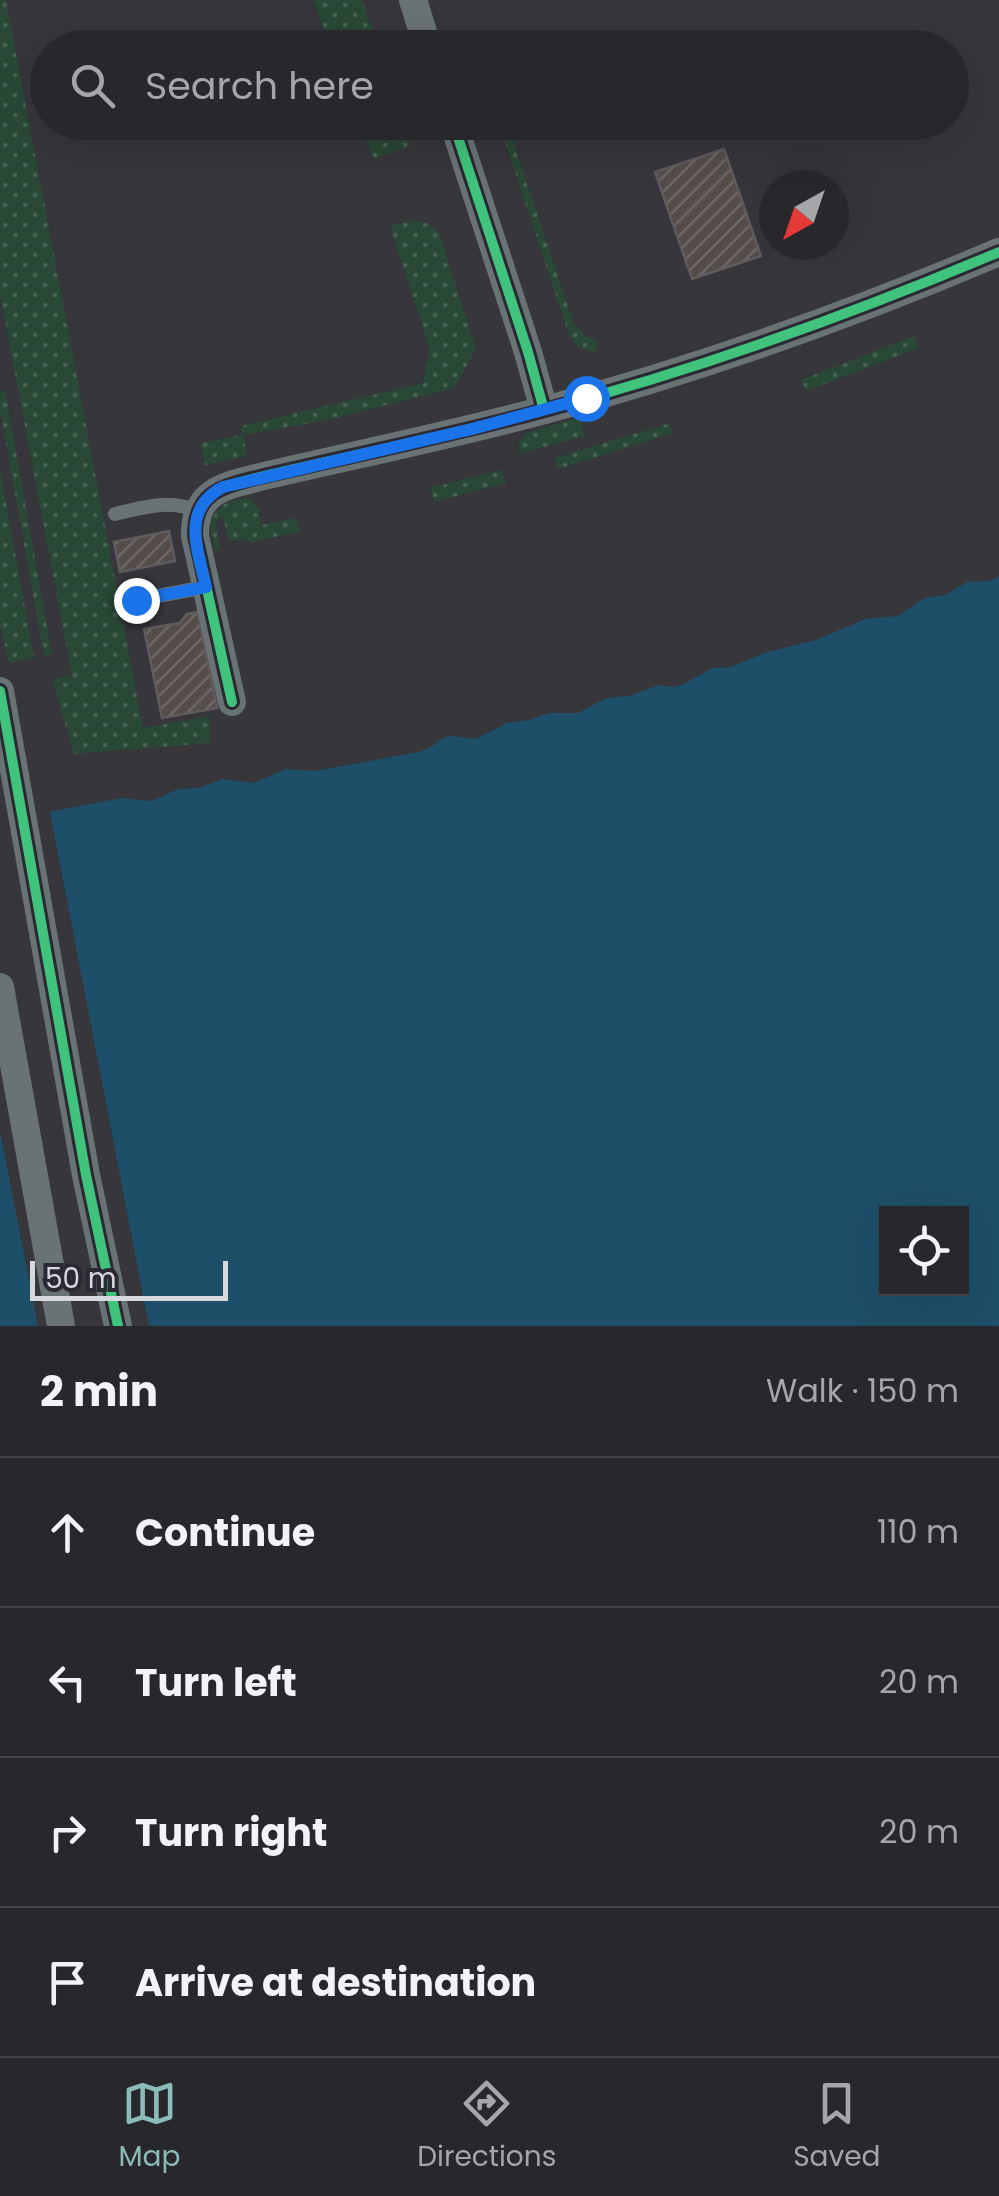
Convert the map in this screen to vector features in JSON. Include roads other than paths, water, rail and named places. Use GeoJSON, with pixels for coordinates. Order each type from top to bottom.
{"type":"FeatureCollection","features":[{"type":"Feature","properties":{"kind":"street"},"geometry":{"type":"LineString","coordinates":[[413,0],[422,30]]}},
{"type":"Feature","properties":{"kind":"street"},"geometry":{"type":"LineString","coordinates":[[459,140],[544,410]]}},
{"type":"Feature","properties":{"kind":"street"},"geometry":{"type":"LineString","coordinates":[[232,702],[195,536],[198,512],[212,492],[234,483],[544,410],[696,366],[863,307],[999,252]]}},
{"type":"Feature","properties":{"kind":"street"},"geometry":{"type":"LineString","coordinates":[[0,692],[86,1176],[118,1326]]}},
{"type":"Feature","properties":{"kind":"street"},"geometry":{"type":"LineString","coordinates":[[0,987],[61,1326]]}},
{"type":"Feature","properties":{"kind":"lane"},"geometry":{"type":"LineString","coordinates":[[115,514],[163,504],[198,512]]}},
{"type":"Feature","properties":{"kind":"lane"},"geometry":{"type":"LineString","coordinates":[[136,600],[206,587]]}},
{"type":"Feature","properties":{"kind":"water"},"geometry":{"type":"Polygon","coordinates":[[[999,577],[999,1326],[0,1326],[0,821],[122,798],[152,801],[178,789],[199,788],[223,779],[254,783],[286,769],[315,771],[419,752],[452,736],[476,739],[507,723],[549,713],[578,713],[606,698],[629,696],[659,685],[684,684],[712,668],[731,667],[764,653],[816,640],[865,619],[898,616],[925,598],[945,595],[967,582],[999,577]]]}}]}
